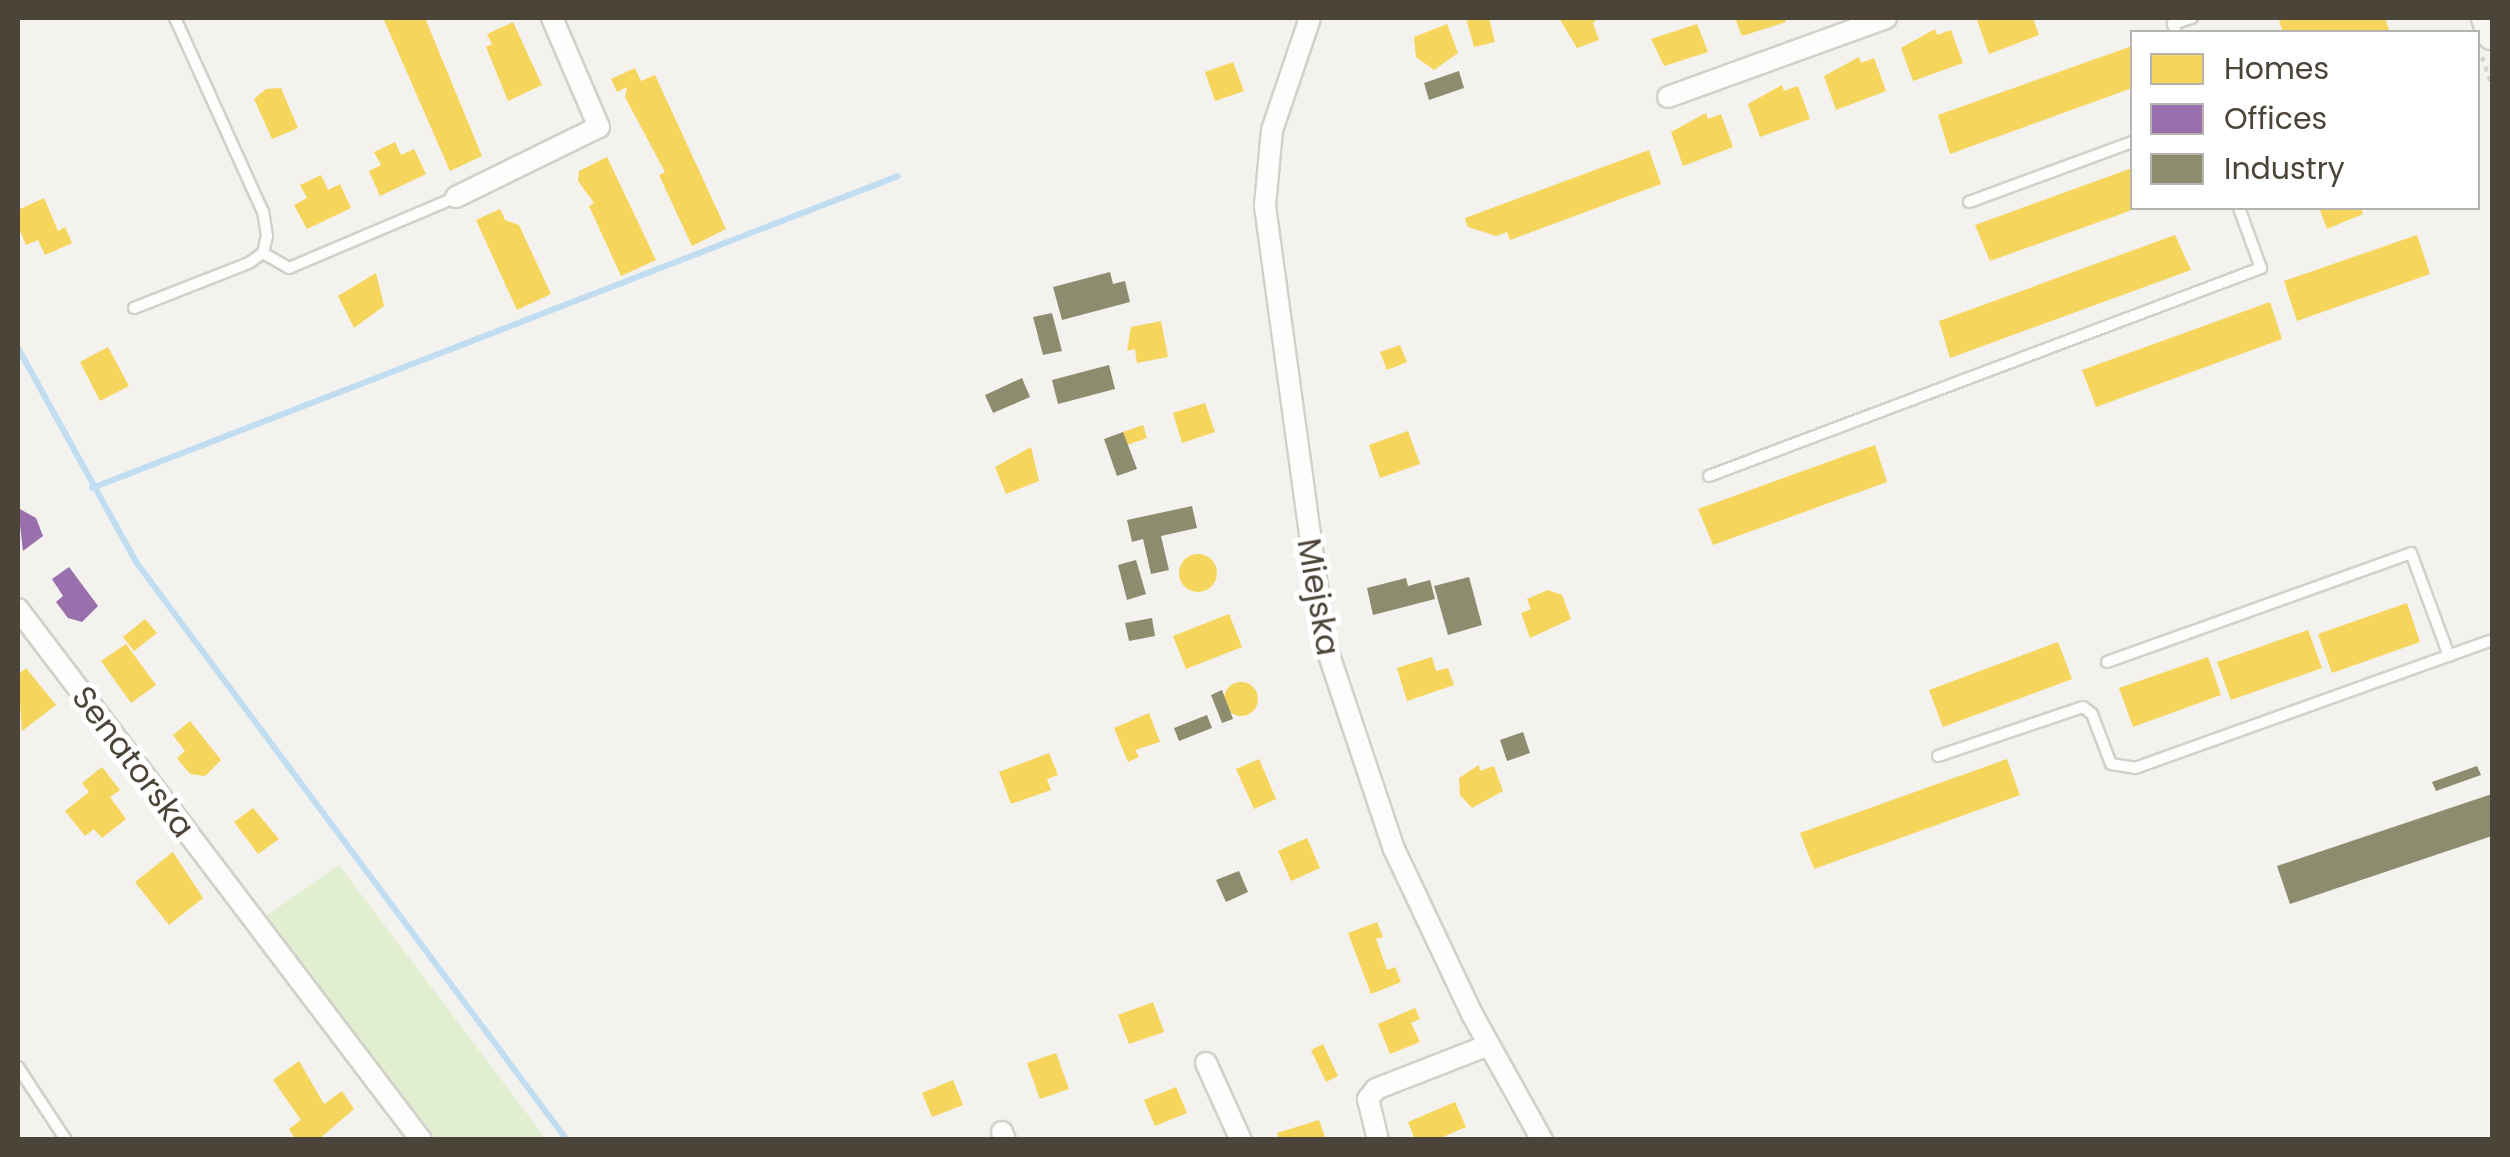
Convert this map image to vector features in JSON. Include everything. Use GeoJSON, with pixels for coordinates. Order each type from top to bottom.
{"type":"FeatureCollection","features":[{"type":"Feature","properties":{"kind":"street"},"geometry":{"type":"LineString","coordinates":[[456,197],[600,127],[552,18]]}},
{"type":"Feature","properties":{"kind":"street","name":"Miejska"},"geometry":{"type":"LineString","coordinates":[[1310,18],[1280,99],[1265,180],[1320,618],[1341,706],[1388,836],[1490,1046],[1542,1140]]}},
{"type":"Feature","properties":{"kind":"street"},"geometry":{"type":"LineString","coordinates":[[1668,97],[1886,18]]}},
{"type":"Feature","properties":{"kind":"street"},"geometry":{"type":"LineString","coordinates":[[2486,18],[2492,34]]}},
{"type":"Feature","properties":{"kind":"street","name":"Senatorska"},"geometry":{"type":"LineString","coordinates":[[18,608],[421,1140]]}},
{"type":"Feature","properties":{"kind":"street"},"geometry":{"type":"LineString","coordinates":[[1378,1140],[1368,1099],[1376,1089],[1490,1046]]}},
{"type":"Feature","properties":{"kind":"street"},"geometry":{"type":"LineString","coordinates":[[1206,1063],[1241,1140]]}},
{"type":"Feature","properties":{"kind":"lane"},"geometry":{"type":"LineString","coordinates":[[175,18],[263,212],[263,253]]}},
{"type":"Feature","properties":{"kind":"lane"},"geometry":{"type":"LineString","coordinates":[[2175,30],[2173,24],[2192,18]]}},
{"type":"Feature","properties":{"kind":"lane"},"geometry":{"type":"LineString","coordinates":[[1969,202],[2130,143]]}},
{"type":"Feature","properties":{"kind":"lane"},"geometry":{"type":"LineString","coordinates":[[263,253],[290,268],[456,197]]}},
{"type":"Feature","properties":{"kind":"lane"},"geometry":{"type":"LineString","coordinates":[[1709,476],[2261,268],[2240,210]]}},
{"type":"Feature","properties":{"kind":"lane"},"geometry":{"type":"LineString","coordinates":[[134,308],[263,253]]}},
{"type":"Feature","properties":{"kind":"lane"},"geometry":{"type":"LineString","coordinates":[[2107,662],[2411,553],[2450,656]]}},
{"type":"Feature","properties":{"kind":"lane"},"geometry":{"type":"LineString","coordinates":[[1938,756],[2083,706],[2092,714],[2111,764],[2126,770],[2492,640]]}},
{"type":"Feature","properties":{"kind":"lane"},"geometry":{"type":"LineString","coordinates":[[18,1068],[66,1140]]}},
{"type":"Feature","properties":{"kind":"path"},"geometry":{"type":"LineString","coordinates":[[2480,49],[2492,86]]}},
{"type":"Feature","properties":{"kind":"green space"},"geometry":{"type":"Polygon","coordinates":[[[339,865],[546,1139],[429,1139],[263,918],[339,865]]]}},
{"type":"Feature","properties":{"kind":"building: Homes"},"geometry":{"type":"Polygon","coordinates":[[[425,18],[482,156],[450,171],[384,20],[425,18]]]}},
{"type":"Feature","properties":{"kind":"building: Homes"},"geometry":{"type":"Polygon","coordinates":[[[1466,18],[1489,18],[1495,42],[1474,47],[1466,18]]]}},
{"type":"Feature","properties":{"kind":"building: Homes"},"geometry":{"type":"Polygon","coordinates":[[[1559,18],[1598,18],[1593,23],[1599,40],[1577,48],[1559,18]]]}},
{"type":"Feature","properties":{"kind":"building: Homes"},"geometry":{"type":"Polygon","coordinates":[[[1735,18],[1784,18],[1786,22],[1742,36],[1735,18]]]}},
{"type":"Feature","properties":{"kind":"building: Homes"},"geometry":{"type":"Polygon","coordinates":[[[2033,18],[2039,35],[1989,54],[1977,20],[2033,18]]]}},
{"type":"Feature","properties":{"kind":"building: Homes"},"geometry":{"type":"Polygon","coordinates":[[[2385,18],[2389,30],[2282,30],[2279,21],[2385,18]]]}},
{"type":"Feature","properties":{"kind":"building: Homes"},"geometry":{"type":"Polygon","coordinates":[[[513,22],[542,85],[508,101],[486,47],[492,44],[487,34],[513,22]]]}},
{"type":"Feature","properties":{"kind":"building: Homes"},"geometry":{"type":"Polygon","coordinates":[[[1447,24],[1458,53],[1434,70],[1416,57],[1414,37],[1447,24]]]}},
{"type":"Feature","properties":{"kind":"building: Homes"},"geometry":{"type":"Polygon","coordinates":[[[1697,24],[1708,52],[1664,66],[1651,39],[1697,24]]]}},
{"type":"Feature","properties":{"kind":"building: Homes"},"geometry":{"type":"Polygon","coordinates":[[[1935,29],[1937,35],[1951,30],[1963,63],[1913,81],[1901,48],[1935,29]]]}},
{"type":"Feature","properties":{"kind":"building: Homes"},"geometry":{"type":"Polygon","coordinates":[[[2130,47],[2130,89],[1950,154],[1938,115],[2130,47]]]}},
{"type":"Feature","properties":{"kind":"building: Homes"},"geometry":{"type":"Polygon","coordinates":[[[1859,57],[1861,63],[1874,58],[1886,91],[1836,110],[1824,76],[1859,57]]]}},
{"type":"Feature","properties":{"kind":"building: Homes"},"geometry":{"type":"Polygon","coordinates":[[[1233,62],[1244,91],[1215,101],[1205,72],[1233,62]]]}},
{"type":"Feature","properties":{"kind":"building: Homes"},"geometry":{"type":"Polygon","coordinates":[[[635,68],[641,81],[655,75],[726,229],[692,246],[659,175],[665,172],[625,97],[627,87],[617,92],[611,79],[635,68]]]}},
{"type":"Feature","properties":{"kind":"building: Homes"},"geometry":{"type":"Polygon","coordinates":[[[1782,85],[1784,91],[1798,86],[1810,119],[1760,137],[1748,104],[1782,85]]]}},
{"type":"Feature","properties":{"kind":"building: Homes"},"geometry":{"type":"Polygon","coordinates":[[[281,88],[298,128],[272,139],[254,99],[266,89],[281,88]]]}},
{"type":"Feature","properties":{"kind":"building: Homes"},"geometry":{"type":"Polygon","coordinates":[[[1706,113],[1708,119],[1721,114],[1733,147],[1683,166],[1671,132],[1706,113]]]}},
{"type":"Feature","properties":{"kind":"building: Homes"},"geometry":{"type":"Polygon","coordinates":[[[395,142],[401,155],[414,149],[426,174],[380,196],[369,171],[381,165],[374,152],[395,142]]]}},
{"type":"Feature","properties":{"kind":"building: Homes"},"geometry":{"type":"Polygon","coordinates":[[[1649,150],[1661,184],[1510,240],[1507,232],[1496,236],[1468,227],[1465,218],[1649,150]]]}},
{"type":"Feature","properties":{"kind":"building: Homes"},"geometry":{"type":"Polygon","coordinates":[[[607,157],[656,260],[621,276],[589,206],[594,203],[578,181],[579,171],[607,157]]]}},
{"type":"Feature","properties":{"kind":"building: Homes"},"geometry":{"type":"Polygon","coordinates":[[[2130,169],[2132,210],[1990,261],[1975,225],[2130,169]]]}},
{"type":"Feature","properties":{"kind":"building: Homes"},"geometry":{"type":"Polygon","coordinates":[[[321,175],[328,190],[340,184],[351,208],[307,229],[294,205],[307,198],[300,185],[321,175]]]}},
{"type":"Feature","properties":{"kind":"building: Homes"},"geometry":{"type":"Polygon","coordinates":[[[44,198],[58,231],[65,227],[72,243],[45,255],[38,240],[26,245],[18,226],[18,210],[44,198]]]}},
{"type":"Feature","properties":{"kind":"building: Homes"},"geometry":{"type":"Polygon","coordinates":[[[500,209],[505,220],[519,225],[551,294],[517,310],[476,220],[500,209]]]}},
{"type":"Feature","properties":{"kind":"building: Homes"},"geometry":{"type":"Polygon","coordinates":[[[2320,210],[2362,210],[2363,214],[2327,229],[2320,210]]]}},
{"type":"Feature","properties":{"kind":"building: Homes"},"geometry":{"type":"Polygon","coordinates":[[[2175,235],[2191,270],[1950,358],[1939,321],[2175,235]]]}},
{"type":"Feature","properties":{"kind":"building: Homes"},"geometry":{"type":"Polygon","coordinates":[[[2417,235],[2430,274],[2297,321],[2284,281],[2417,235]]]}},
{"type":"Feature","properties":{"kind":"building: Homes"},"geometry":{"type":"Polygon","coordinates":[[[376,273],[384,306],[354,328],[338,296],[376,273]]]}},
{"type":"Feature","properties":{"kind":"building: Homes"},"geometry":{"type":"Polygon","coordinates":[[[2270,302],[2282,339],[2096,407],[2082,370],[2270,302]]]}},
{"type":"Feature","properties":{"kind":"building: Homes"},"geometry":{"type":"Polygon","coordinates":[[[1161,321],[1168,357],[1137,363],[1135,349],[1127,351],[1131,327],[1161,321]]]}},
{"type":"Feature","properties":{"kind":"building: Homes"},"geometry":{"type":"Polygon","coordinates":[[[1400,345],[1407,362],[1387,370],[1380,352],[1400,345]]]}},
{"type":"Feature","properties":{"kind":"building: Homes"},"geometry":{"type":"Polygon","coordinates":[[[108,347],[129,386],[100,401],[80,362],[108,347]]]}},
{"type":"Feature","properties":{"kind":"building: Homes"},"geometry":{"type":"Polygon","coordinates":[[[1205,403],[1215,432],[1182,443],[1173,413],[1205,403]]]}},
{"type":"Feature","properties":{"kind":"building: Homes"},"geometry":{"type":"Polygon","coordinates":[[[1143,425],[1147,438],[1127,445],[1123,432],[1143,425]]]}},
{"type":"Feature","properties":{"kind":"building: Homes"},"geometry":{"type":"Polygon","coordinates":[[[1408,431],[1420,464],[1380,478],[1369,445],[1408,431]]]}},
{"type":"Feature","properties":{"kind":"building: Homes"},"geometry":{"type":"Polygon","coordinates":[[[1875,445],[1887,482],[1713,545],[1698,509],[1875,445]]]}},
{"type":"Feature","properties":{"kind":"building: Homes"},"geometry":{"type":"Polygon","coordinates":[[[1031,447],[1039,481],[1006,494],[995,467],[1031,447]]]}},
{"type":"Feature","properties":{"kind":"building: Homes"},"geometry":{"type":"Polygon","coordinates":[[[1198,554],[1211,560],[1217,573],[1211,586],[1198,592],[1185,586],[1179,573],[1185,560],[1198,554]]]}},
{"type":"Feature","properties":{"kind":"building: Homes"},"geometry":{"type":"Polygon","coordinates":[[[1548,590],[1562,595],[1571,619],[1530,638],[1521,613],[1531,609],[1527,599],[1548,590]]]}},
{"type":"Feature","properties":{"kind":"building: Homes"},"geometry":{"type":"Polygon","coordinates":[[[2407,603],[2420,642],[2332,673],[2318,634],[2407,603]]]}},
{"type":"Feature","properties":{"kind":"building: Homes"},"geometry":{"type":"Polygon","coordinates":[[[1229,614],[1242,647],[1186,669],[1173,636],[1229,614]]]}},
{"type":"Feature","properties":{"kind":"building: Homes"},"geometry":{"type":"Polygon","coordinates":[[[145,619],[157,633],[134,651],[123,637],[145,619]]]}},
{"type":"Feature","properties":{"kind":"building: Homes"},"geometry":{"type":"Polygon","coordinates":[[[2308,630],[2322,668],[2231,700],[2217,662],[2308,630]]]}},
{"type":"Feature","properties":{"kind":"building: Homes"},"geometry":{"type":"Polygon","coordinates":[[[2058,642],[2072,679],[1943,727],[1929,690],[2058,642]]]}},
{"type":"Feature","properties":{"kind":"building: Homes"},"geometry":{"type":"Polygon","coordinates":[[[126,644],[156,685],[131,703],[101,661],[126,644]]]}},
{"type":"Feature","properties":{"kind":"building: Homes"},"geometry":{"type":"Polygon","coordinates":[[[1432,657],[1436,671],[1448,668],[1454,685],[1407,701],[1397,668],[1432,657]]]}},
{"type":"Feature","properties":{"kind":"building: Homes"},"geometry":{"type":"Polygon","coordinates":[[[2208,657],[2221,695],[2133,727],[2119,688],[2208,657]]]}},
{"type":"Feature","properties":{"kind":"building: Homes"},"geometry":{"type":"Polygon","coordinates":[[[26,668],[56,705],[22,731],[18,675],[26,668]]]}},
{"type":"Feature","properties":{"kind":"building: Homes"},"geometry":{"type":"Polygon","coordinates":[[[1241,682],[1253,687],[1258,699],[1253,711],[1241,716],[1229,711],[1224,699],[1229,687],[1241,682]]]}},
{"type":"Feature","properties":{"kind":"building: Homes"},"geometry":{"type":"Polygon","coordinates":[[[1149,713],[1160,742],[1135,750],[1139,757],[1128,762],[1114,728],[1149,713]]]}},
{"type":"Feature","properties":{"kind":"building: Homes"},"geometry":{"type":"Polygon","coordinates":[[[190,721],[221,760],[205,776],[190,774],[177,758],[185,751],[173,735],[190,721]]]}},
{"type":"Feature","properties":{"kind":"building: Homes"},"geometry":{"type":"Polygon","coordinates":[[[1049,753],[1058,775],[1047,779],[1051,790],[1011,804],[999,772],[1049,753]]]}},
{"type":"Feature","properties":{"kind":"building: Homes"},"geometry":{"type":"Polygon","coordinates":[[[1259,759],[1276,799],[1254,809],[1236,769],[1259,759]]]}},
{"type":"Feature","properties":{"kind":"building: Homes"},"geometry":{"type":"Polygon","coordinates":[[[2007,759],[2020,795],[1814,869],[1800,833],[2007,759]]]}},
{"type":"Feature","properties":{"kind":"building: Homes"},"geometry":{"type":"Polygon","coordinates":[[[1479,765],[1480,771],[1494,766],[1503,791],[1472,808],[1460,795],[1459,778],[1479,765]]]}},
{"type":"Feature","properties":{"kind":"building: Homes"},"geometry":{"type":"Polygon","coordinates":[[[102,767],[120,790],[110,797],[126,819],[102,838],[94,829],[85,836],[65,811],[89,792],[82,783],[102,767]]]}},
{"type":"Feature","properties":{"kind":"building: Homes"},"geometry":{"type":"Polygon","coordinates":[[[253,808],[279,839],[258,854],[234,822],[253,808]]]}},
{"type":"Feature","properties":{"kind":"building: Homes"},"geometry":{"type":"Polygon","coordinates":[[[1307,838],[1320,868],[1291,881],[1278,851],[1307,838]]]}},
{"type":"Feature","properties":{"kind":"building: Homes"},"geometry":{"type":"Polygon","coordinates":[[[173,852],[203,898],[169,925],[135,882],[173,852]]]}},
{"type":"Feature","properties":{"kind":"building: Homes"},"geometry":{"type":"Polygon","coordinates":[[[1377,922],[1383,937],[1376,939],[1387,970],[1395,967],[1401,982],[1371,994],[1348,933],[1377,922]]]}},
{"type":"Feature","properties":{"kind":"building: Homes"},"geometry":{"type":"Polygon","coordinates":[[[1153,1002],[1164,1032],[1129,1044],[1118,1015],[1153,1002]]]}},
{"type":"Feature","properties":{"kind":"building: Homes"},"geometry":{"type":"Polygon","coordinates":[[[1415,1008],[1420,1019],[1411,1023],[1420,1042],[1390,1054],[1378,1024],[1415,1008]]]}},
{"type":"Feature","properties":{"kind":"building: Homes"},"geometry":{"type":"Polygon","coordinates":[[[1323,1044],[1338,1076],[1326,1082],[1311,1050],[1323,1044]]]}},
{"type":"Feature","properties":{"kind":"building: Homes"},"geometry":{"type":"Polygon","coordinates":[[[1056,1053],[1069,1089],[1040,1099],[1027,1063],[1056,1053]]]}},
{"type":"Feature","properties":{"kind":"building: Homes"},"geometry":{"type":"Polygon","coordinates":[[[299,1061],[324,1104],[342,1091],[354,1109],[318,1140],[296,1140],[289,1129],[301,1120],[273,1080],[299,1061]]]}},
{"type":"Feature","properties":{"kind":"building: Homes"},"geometry":{"type":"Polygon","coordinates":[[[953,1080],[963,1105],[932,1117],[922,1093],[953,1080]]]}},
{"type":"Feature","properties":{"kind":"building: Homes"},"geometry":{"type":"Polygon","coordinates":[[[1176,1087],[1187,1113],[1155,1126],[1144,1100],[1176,1087]]]}},
{"type":"Feature","properties":{"kind":"building: Homes"},"geometry":{"type":"Polygon","coordinates":[[[1455,1102],[1466,1127],[1436,1140],[1415,1140],[1408,1122],[1455,1102]]]}},
{"type":"Feature","properties":{"kind":"building: Homes"},"geometry":{"type":"Polygon","coordinates":[[[1319,1120],[1326,1140],[1279,1140],[1277,1133],[1319,1120]]]}},
{"type":"Feature","properties":{"kind":"building: Offices"},"geometry":{"type":"Polygon","coordinates":[[[18,508],[36,518],[43,536],[23,551],[18,508]]]}},
{"type":"Feature","properties":{"kind":"building: Offices"},"geometry":{"type":"Polygon","coordinates":[[[69,567],[98,606],[82,622],[68,618],[56,602],[63,596],[52,579],[69,567]]]}},
{"type":"Feature","properties":{"kind":"building: Industry"},"geometry":{"type":"Polygon","coordinates":[[[1459,71],[1464,88],[1429,100],[1424,83],[1459,71]]]}},
{"type":"Feature","properties":{"kind":"building: Industry"},"geometry":{"type":"Polygon","coordinates":[[[1110,272],[1113,284],[1125,281],[1130,302],[1062,320],[1053,287],[1110,272]]]}},
{"type":"Feature","properties":{"kind":"building: Industry"},"geometry":{"type":"Polygon","coordinates":[[[1052,313],[1062,351],[1043,355],[1033,317],[1052,313]]]}},
{"type":"Feature","properties":{"kind":"building: Industry"},"geometry":{"type":"Polygon","coordinates":[[[1109,365],[1115,389],[1058,404],[1052,380],[1109,365]]]}},
{"type":"Feature","properties":{"kind":"building: Industry"},"geometry":{"type":"Polygon","coordinates":[[[1022,378],[1030,397],[993,413],[985,395],[1022,378]]]}},
{"type":"Feature","properties":{"kind":"building: Industry"},"geometry":{"type":"Polygon","coordinates":[[[1123,432],[1137,469],[1117,476],[1104,439],[1123,432]]]}},
{"type":"Feature","properties":{"kind":"building: Industry"},"geometry":{"type":"Polygon","coordinates":[[[1192,506],[1197,528],[1161,536],[1169,570],[1151,574],[1143,539],[1132,542],[1127,520],[1192,506]]]}},
{"type":"Feature","properties":{"kind":"building: Industry"},"geometry":{"type":"Polygon","coordinates":[[[1136,560],[1146,594],[1127,600],[1118,565],[1136,560]]]}},
{"type":"Feature","properties":{"kind":"building: Industry"},"geometry":{"type":"Polygon","coordinates":[[[1469,577],[1482,625],[1448,635],[1434,586],[1469,577]]]}},
{"type":"Feature","properties":{"kind":"building: Industry"},"geometry":{"type":"Polygon","coordinates":[[[1406,578],[1408,586],[1430,580],[1435,599],[1373,615],[1367,588],[1406,578]]]}},
{"type":"Feature","properties":{"kind":"building: Industry"},"geometry":{"type":"Polygon","coordinates":[[[1152,618],[1155,636],[1129,641],[1125,623],[1152,618]]]}},
{"type":"Feature","properties":{"kind":"building: Industry"},"geometry":{"type":"Polygon","coordinates":[[[1222,690],[1233,719],[1222,723],[1211,695],[1222,690]]]}},
{"type":"Feature","properties":{"kind":"building: Industry"},"geometry":{"type":"Polygon","coordinates":[[[1207,715],[1212,728],[1179,741],[1174,728],[1207,715]]]}},
{"type":"Feature","properties":{"kind":"building: Industry"},"geometry":{"type":"Polygon","coordinates":[[[1523,732],[1530,753],[1507,761],[1500,740],[1523,732]]]}},
{"type":"Feature","properties":{"kind":"building: Industry"},"geometry":{"type":"Polygon","coordinates":[[[2477,766],[2481,775],[2436,791],[2432,782],[2477,766]]]}},
{"type":"Feature","properties":{"kind":"building: Industry"},"geometry":{"type":"Polygon","coordinates":[[[2492,794],[2492,836],[2290,904],[2277,866],[2492,794]]]}},
{"type":"Feature","properties":{"kind":"building: Industry"},"geometry":{"type":"Polygon","coordinates":[[[1239,871],[1248,892],[1226,902],[1216,880],[1239,871]]]}},
{"type":"Feature","properties":{"kind":"waterway"},"geometry":{"type":"LineString","coordinates":[[92,488],[898,176]]}},
{"type":"Feature","properties":{"kind":"waterway"},"geometry":{"type":"LineString","coordinates":[[18,348],[136,562],[567,1140]]}}]}
